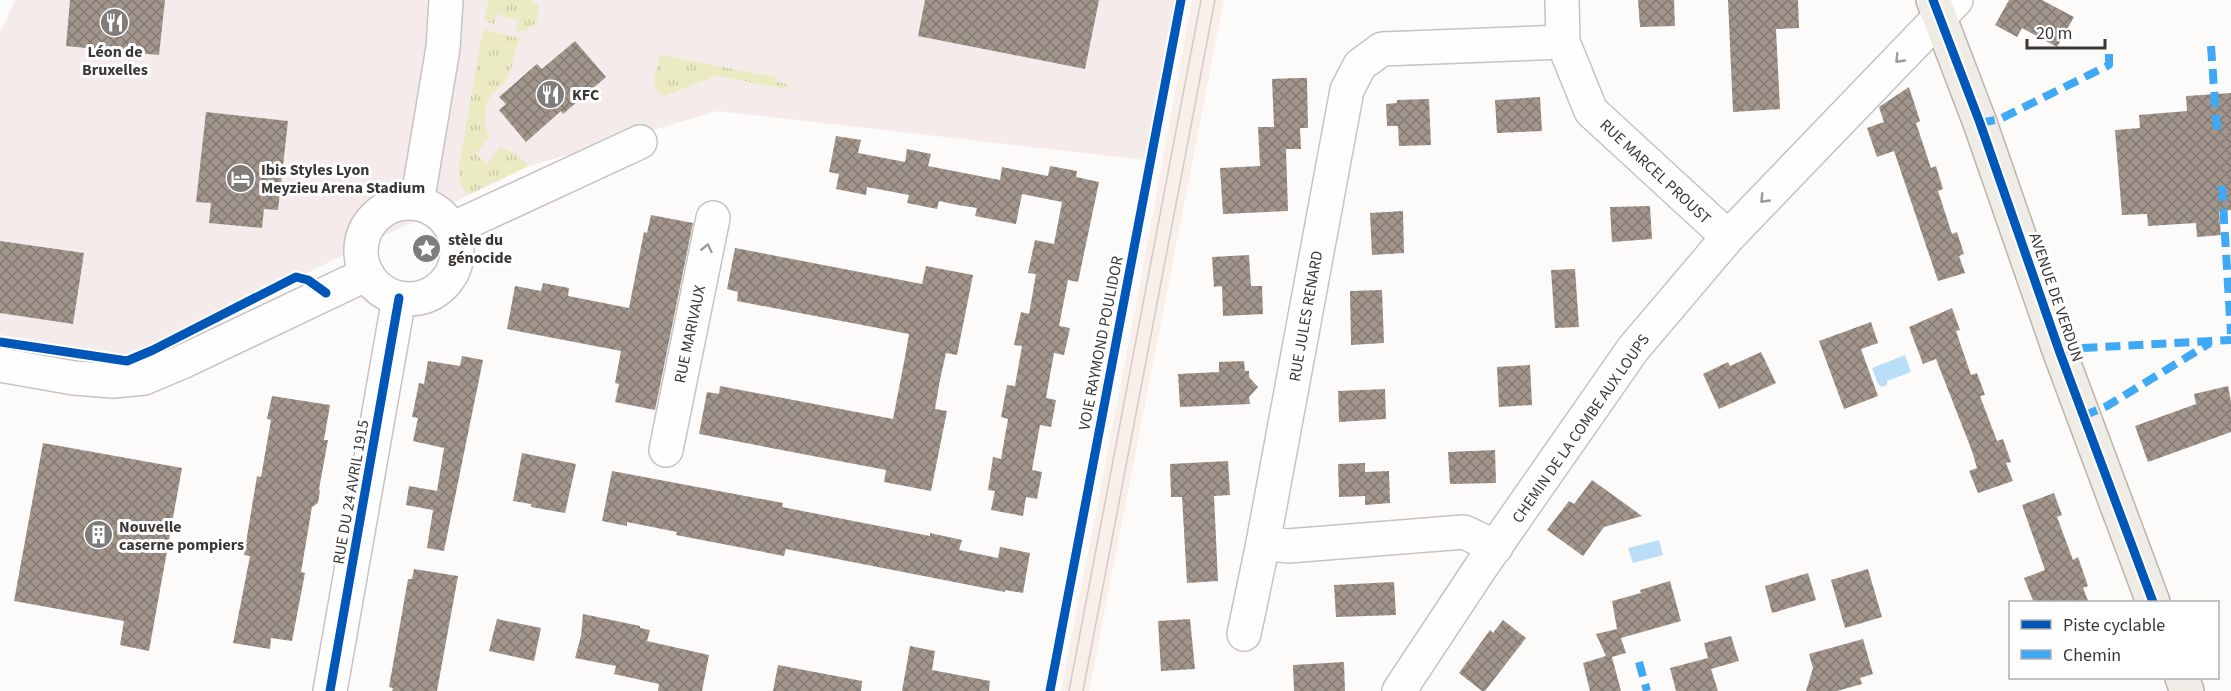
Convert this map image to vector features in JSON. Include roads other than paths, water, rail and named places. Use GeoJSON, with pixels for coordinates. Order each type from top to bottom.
{"type":"FeatureCollection","features":[{"type":"Feature","properties":{"kind":"main road","name":"AVENUE DE VERDUN"},"geometry":{"type":"LineString","coordinates":[[1943,6],[1980,123],[2060,353],[2152,601]]}},
{"type":"Feature","properties":{"kind":"street"},"geometry":{"type":"LineString","coordinates":[[417,203],[443,48],[446,0]]}},
{"type":"Feature","properties":{"kind":"street"},"geometry":{"type":"LineString","coordinates":[[443,48],[461,0]]}},
{"type":"Feature","properties":{"kind":"street","name":"RUE MARCEL PROUST"},"geometry":{"type":"LineString","coordinates":[[1562,0],[1563,42],[1591,111],[1728,237]]}},
{"type":"Feature","properties":{"kind":"street","name":"CHEMIN DE LA COMBE AUX LOUPS"},"geometry":{"type":"LineString","coordinates":[[1399,691],[1633,349],[1728,237],[1943,6]]}},
{"type":"Feature","properties":{"kind":"street","name":"RUE JULES RENARD"},"geometry":{"type":"LineString","coordinates":[[1244,634],[1347,90],[1360,65],[1382,49],[1563,42]]}},
{"type":"Feature","properties":{"kind":"street"},"geometry":{"type":"LineString","coordinates":[[452,229],[640,142]]}},
{"type":"Feature","properties":{"kind":"street"},"geometry":{"type":"LineString","coordinates":[[401,203],[417,203],[431,208],[443,217],[452,229],[456,244],[456,259],[451,274],[442,286],[429,294],[414,298],[399,298],[375,285],[367,274],[362,260],[361,244],[365,230],[374,217],[387,208],[401,203]]}},
{"type":"Feature","properties":{"kind":"street","name":"RUE MARIVAUX"},"geometry":{"type":"LineString","coordinates":[[666,450],[713,218]]}},
{"type":"Feature","properties":{"kind":"street"},"geometry":{"type":"LineString","coordinates":[[0,365],[74,378],[113,381],[144,378],[367,274]]}},
{"type":"Feature","properties":{"kind":"street","name":"RUE DU 24 AVRIL 1915"},"geometry":{"type":"LineString","coordinates":[[330,691],[399,298]]}},
{"type":"Feature","properties":{"kind":"street"},"geometry":{"type":"LineString","coordinates":[[1263,543],[1288,546],[1464,532],[1496,547]]}},
{"type":"Feature","properties":{"kind":"water"},"geometry":{"type":"Polygon","coordinates":[[[1905,355],[1911,372],[1887,381],[1887,385],[1882,387],[1878,384],[1872,368],[1905,355]]]}},
{"type":"Feature","properties":{"kind":"water"},"geometry":{"type":"Polygon","coordinates":[[[1659,540],[1663,555],[1633,563],[1628,548],[1659,540]]]}},
{"type":"Feature","properties":{"kind":"tram line"},"geometry":{"type":"LineString","coordinates":[[1069,691],[1201,0]]}},
{"type":"Feature","properties":{"kind":"tram line"},"geometry":{"type":"LineString","coordinates":[[1083,691],[1215,0]]}},
{"type":"Feature","properties":{"kind":"place","name":"Léon de Bruxelles"},"geometry":{"type":"Point","coordinates":[115,23]}},
{"type":"Feature","properties":{"kind":"place","name":"KFC"},"geometry":{"type":"Point","coordinates":[551,94]}},
{"type":"Feature","properties":{"kind":"place","name":"Ibis Styles Lyon Meyzieu Arena Stadium"},"geometry":{"type":"Point","coordinates":[240,178]}},
{"type":"Feature","properties":{"kind":"place","name":"stèle du génocide"},"geometry":{"type":"Point","coordinates":[427,248]}},
{"type":"Feature","properties":{"kind":"place","name":"Nouvelle caserne pompiers"},"geometry":{"type":"Point","coordinates":[98,535]}}]}
